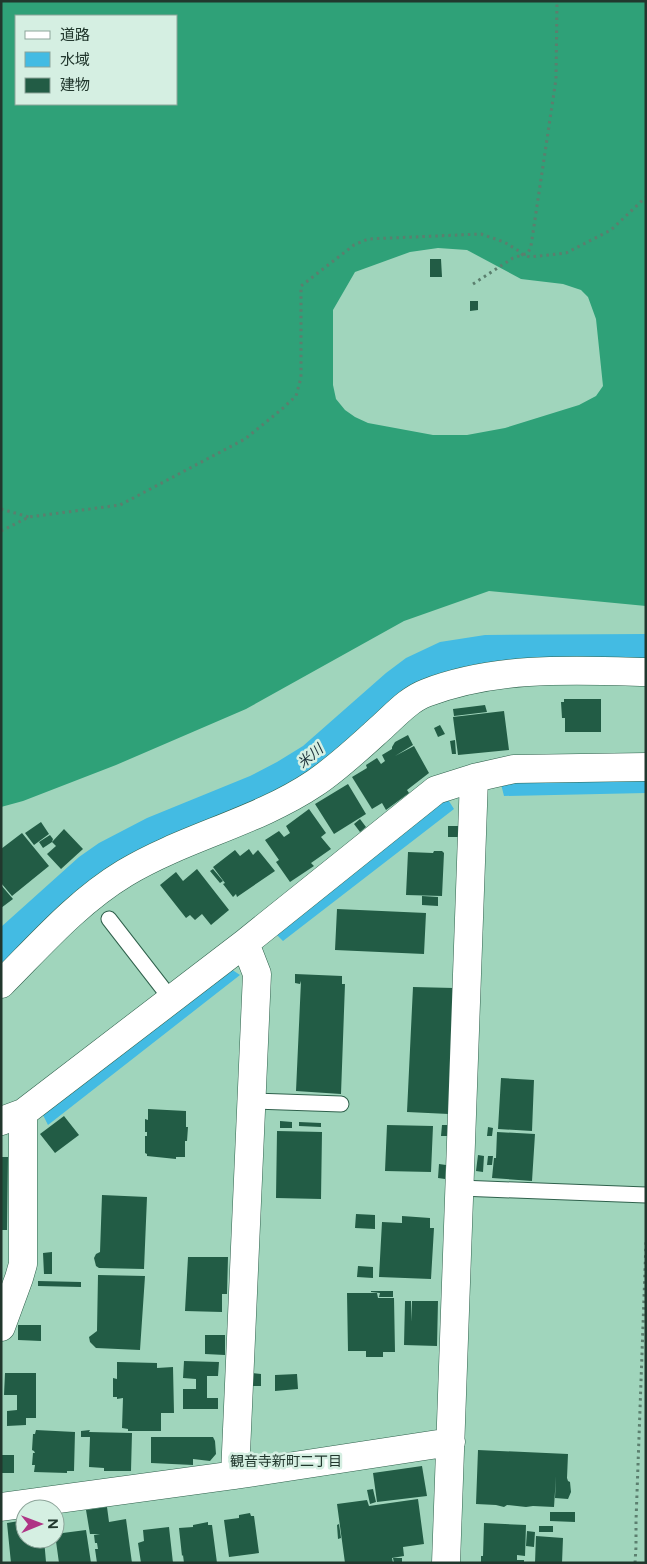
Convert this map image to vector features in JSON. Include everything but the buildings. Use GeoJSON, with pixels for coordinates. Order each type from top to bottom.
{"type":"FeatureCollection","features":[{"type":"Feature","properties":{"kind":"street"},"geometry":{"type":"LineString","coordinates":[[1,984],[72,913],[124,873],[286,800],[316,782],[406,705],[423,693],[454,683],[492,676],[543,671],[646,672]]}},
{"type":"Feature","properties":{"kind":"street"},"geometry":{"type":"LineString","coordinates":[[1,1327],[23,1264],[12,1117],[245,943],[436,790],[474,778],[514,769],[646,767]]}},
{"type":"Feature","properties":{"kind":"street"},"geometry":{"type":"LineString","coordinates":[[446,1563],[474,778]]}},
{"type":"Feature","properties":{"kind":"street"},"geometry":{"type":"LineString","coordinates":[[235,1475],[257,974],[245,943]]}},
{"type":"Feature","properties":{"kind":"street"},"geometry":{"type":"LineString","coordinates":[[1,1507],[235,1475],[451,1442]]}},
{"type":"Feature","properties":{"kind":"lane"},"geometry":{"type":"LineString","coordinates":[[109,919],[171,999]]}},
{"type":"Feature","properties":{"kind":"lane"},"geometry":{"type":"LineString","coordinates":[[252,1101],[341,1104]]}},
{"type":"Feature","properties":{"kind":"lane"},"geometry":{"type":"LineString","coordinates":[[460,1188],[646,1195]]}},
{"type":"Feature","properties":{"kind":"path"},"geometry":{"type":"LineString","coordinates":[[473,284],[513,258],[528,253],[531,246],[556,79],[557,1]]}},
{"type":"Feature","properties":{"kind":"path"},"geometry":{"type":"LineString","coordinates":[[1,531],[29,517],[120,505],[245,439],[296,396],[301,378],[301,286],[354,245],[368,239],[481,234],[504,242],[519,250],[523,255],[530,257],[566,253],[611,230],[646,197]]}},
{"type":"Feature","properties":{"kind":"path"},"geometry":{"type":"LineString","coordinates":[[1,509],[29,517]]}},
{"type":"Feature","properties":{"kind":"path"},"geometry":{"type":"LineString","coordinates":[[635,1563],[646,1242]]}},
{"type":"Feature","properties":{"kind":"green space"},"geometry":{"type":"Polygon","coordinates":[[[1,1],[646,1],[646,606],[489,591],[404,621],[246,709],[116,765],[23,801],[1,807],[1,1]],[[438,248],[410,252],[355,272],[333,310],[333,385],[336,399],[345,410],[368,423],[433,435],[467,435],[505,428],[579,405],[596,396],[603,386],[596,319],[588,297],[581,290],[563,284],[521,279],[467,250],[438,248]]]}},
{"type":"Feature","properties":{"kind":"water","name":"米川"},"geometry":{"type":"Polygon","coordinates":[[[646,634],[646,665],[478,668],[305,780],[224,819],[1,974],[1,927],[79,857],[99,843],[147,818],[250,776],[277,762],[303,746],[386,673],[406,658],[440,642],[485,635],[646,634]]]}},
{"type":"Feature","properties":{"kind":"water"},"geometry":{"type":"Polygon","coordinates":[[[646,780],[646,793],[504,796],[501,784],[515,782],[646,780]]]}},
{"type":"Feature","properties":{"kind":"water"},"geometry":{"type":"Polygon","coordinates":[[[447,798],[454,809],[283,941],[276,934],[447,798]]]}},
{"type":"Feature","properties":{"kind":"water"},"geometry":{"type":"Polygon","coordinates":[[[228,967],[240,975],[48,1125],[43,1115],[228,967]]]}},
{"type":"Feature","properties":{"kind":"district","name":"観音寺新町二丁目"},"geometry":{"type":"Point","coordinates":[286,1461]}}]}
